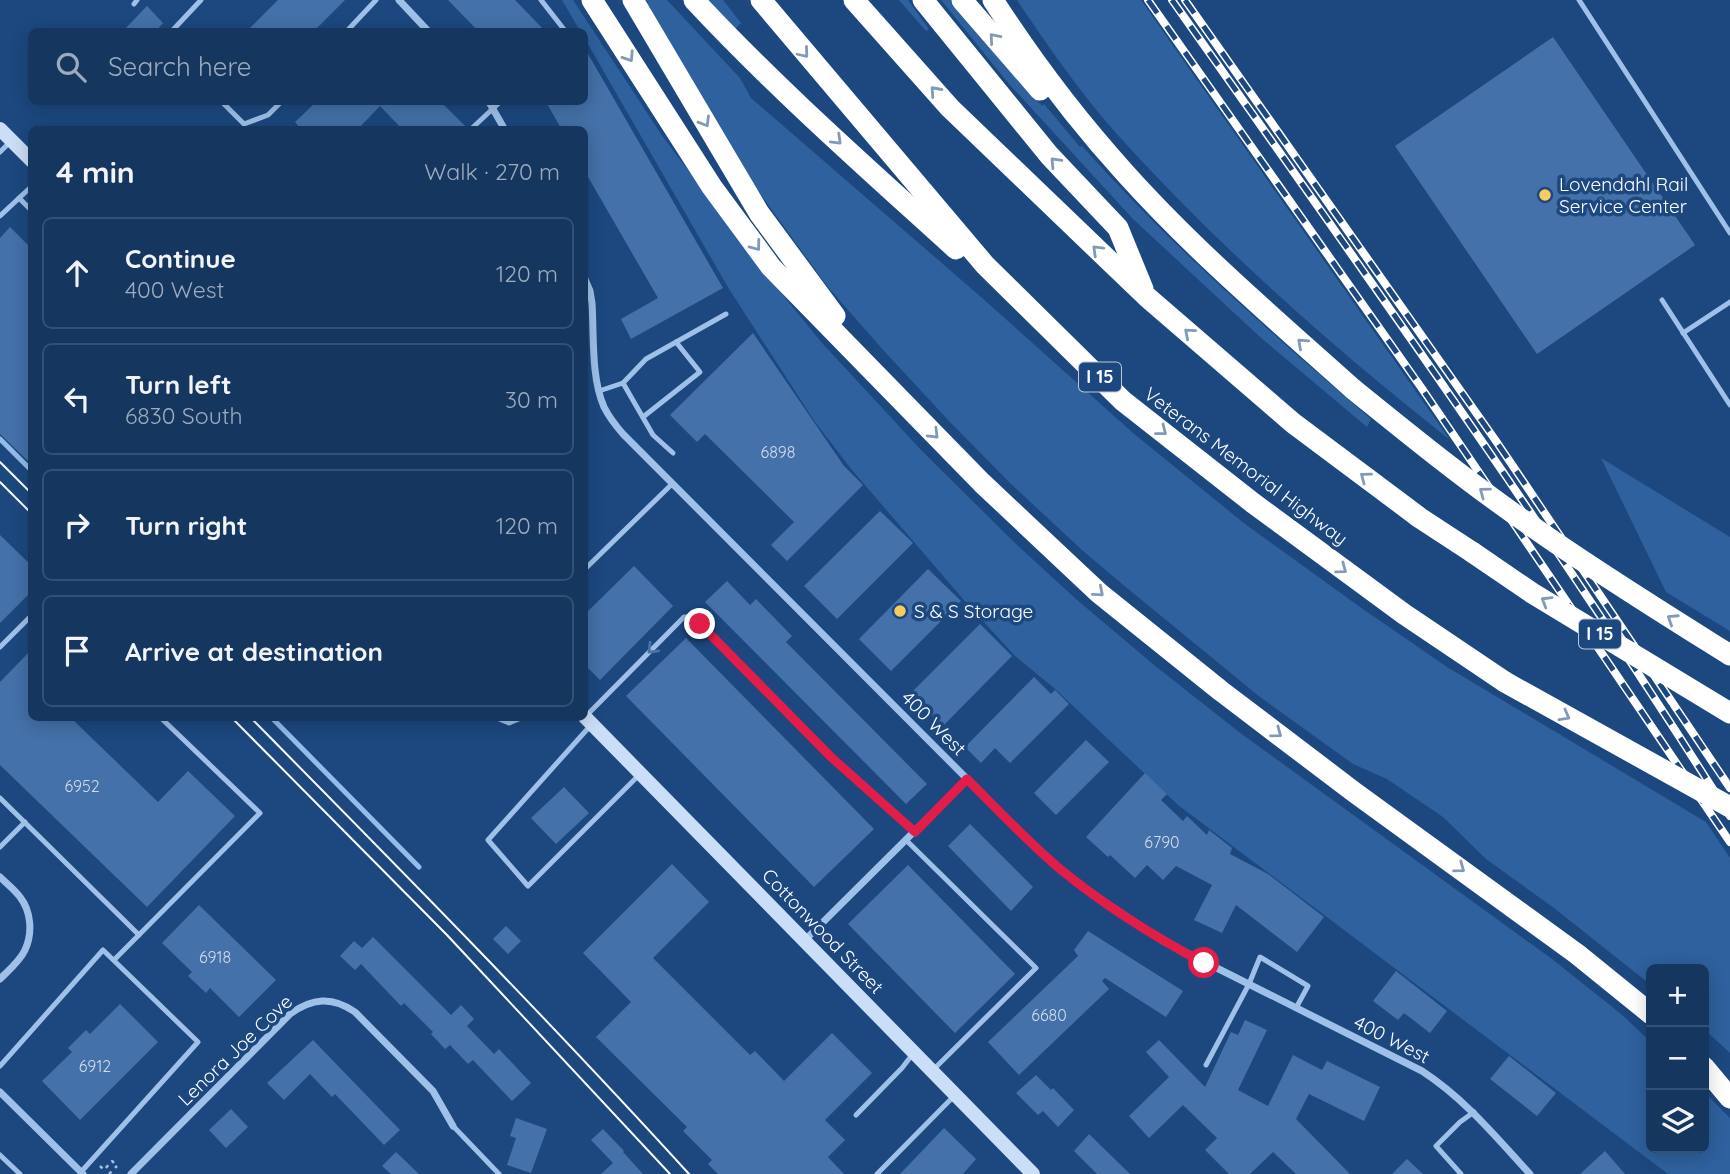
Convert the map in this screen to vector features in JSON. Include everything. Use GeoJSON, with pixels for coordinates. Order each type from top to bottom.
{"type":"FeatureCollection","features":[{"type":"Feature","properties":{"kind":"highway"},"geometry":{"type":"LineString","coordinates":[[592,0],[712,187],[771,267],[982,483],[1099,593],[1220,691],[1577,954],[1646,1010]]}},
{"type":"Feature","properties":{"kind":"highway"},"geometry":{"type":"LineString","coordinates":[[633,0],[758,213],[887,386]]}},
{"type":"Feature","properties":{"kind":"highway"},"geometry":{"type":"LineString","coordinates":[[694,0],[846,149],[1123,401]]}},
{"type":"Feature","properties":{"kind":"highway","name":"Veterans Memorial Highway"},"geometry":{"type":"LineString","coordinates":[[761,0],[985,265],[1123,401],[1275,519],[1404,614],[1505,682],[1730,807]]}},
{"type":"Feature","properties":{"kind":"highway","name":"I 15"},"geometry":{"type":"LineString","coordinates":[[854,0],[950,108],[1147,297],[1293,423],[1420,518],[1532,593],[1730,713]]}},
{"type":"Feature","properties":{"kind":"highway"},"geometry":{"type":"LineString","coordinates":[[923,0],[1049,155],[1118,228],[1147,297]]}},
{"type":"Feature","properties":{"kind":"highway"},"geometry":{"type":"LineString","coordinates":[[962,0],[1056,107],[1208,257],[1353,389],[1528,524],[1730,655]]}},
{"type":"Feature","properties":{"kind":"highway"},"geometry":{"type":"LineString","coordinates":[[993,0],[1050,84],[1126,175]]}},
{"type":"Feature","properties":{"kind":"highway"},"geometry":{"type":"LineString","coordinates":[[1709,1062],[1730,1081]]}},
{"type":"Feature","properties":{"kind":"highway"},"geometry":{"type":"LineString","coordinates":[[1709,1073],[1730,1098]]}},
{"type":"Feature","properties":{"kind":"street"},"geometry":{"type":"LineString","coordinates":[[398,0],[425,28]]}},
{"type":"Feature","properties":{"kind":"street"},"geometry":{"type":"LineString","coordinates":[[495,105],[503,126]]}},
{"type":"Feature","properties":{"kind":"street"},"geometry":{"type":"LineString","coordinates":[[0,129],[28,157]]}},
{"type":"Feature","properties":{"kind":"street","name":"400 West"},"geometry":{"type":"LineString","coordinates":[[588,286],[592,303],[599,391],[613,422],[1036,848],[1097,897],[1163,941],[1441,1083],[1474,1112],[1530,1174]]}},
{"type":"Feature","properties":{"kind":"street","name":"Cottonwood Street"},"geometry":{"type":"LineString","coordinates":[[588,720],[1033,1174]]}},
{"type":"Feature","properties":{"kind":"street"},"geometry":{"type":"LineString","coordinates":[[805,940],[967,779]]}},
{"type":"Feature","properties":{"kind":"street"},"geometry":{"type":"LineString","coordinates":[[0,877],[20,897],[30,923],[25,950],[0,979]]}},
{"type":"Feature","properties":{"kind":"street","name":"Lenora Joe Cove"},"geometry":{"type":"LineString","coordinates":[[131,1174],[290,1014],[303,1004],[315,1002],[333,1002],[355,1012],[433,1091],[453,1126]]}},
{"type":"Feature","properties":{"kind":"street"},"geometry":{"type":"LineString","coordinates":[[0,1092],[82,1173]]}},
{"type":"Feature","properties":{"kind":"lane"},"geometry":{"type":"LineString","coordinates":[[175,28],[201,0]]}},
{"type":"Feature","properties":{"kind":"lane"},"geometry":{"type":"LineString","coordinates":[[350,28],[376,0]]}},
{"type":"Feature","properties":{"kind":"lane"},"geometry":{"type":"LineString","coordinates":[[541,0],[563,28]]}},
{"type":"Feature","properties":{"kind":"lane"},"geometry":{"type":"LineString","coordinates":[[1579,0],[1730,233]]}},
{"type":"Feature","properties":{"kind":"lane"},"geometry":{"type":"LineString","coordinates":[[225,105],[244,124],[268,115],[278,105]]}},
{"type":"Feature","properties":{"kind":"lane"},"geometry":{"type":"LineString","coordinates":[[474,126],[492,105]]}},
{"type":"Feature","properties":{"kind":"lane"},"geometry":{"type":"LineString","coordinates":[[0,152],[12,140]]}},
{"type":"Feature","properties":{"kind":"lane"},"geometry":{"type":"LineString","coordinates":[[0,216],[28,190]]}},
{"type":"Feature","properties":{"kind":"lane"},"geometry":{"type":"LineString","coordinates":[[19,198],[28,207]]}},
{"type":"Feature","properties":{"kind":"lane"},"geometry":{"type":"LineString","coordinates":[[1662,300],[1730,405]]}},
{"type":"Feature","properties":{"kind":"lane"},"geometry":{"type":"LineString","coordinates":[[1683,332],[1730,302]]}},
{"type":"Feature","properties":{"kind":"lane"},"geometry":{"type":"LineString","coordinates":[[599,391],[623,383],[646,359],[726,314]]}},
{"type":"Feature","properties":{"kind":"lane"},"geometry":{"type":"LineString","coordinates":[[643,417],[700,372],[677,342]]}},
{"type":"Feature","properties":{"kind":"lane"},"geometry":{"type":"LineString","coordinates":[[623,383],[653,435],[673,453]]}},
{"type":"Feature","properties":{"kind":"lane"},"geometry":{"type":"LineString","coordinates":[[588,566],[672,484]]}},
{"type":"Feature","properties":{"kind":"lane"},"geometry":{"type":"LineString","coordinates":[[588,718],[684,617],[692,617],[831,757],[915,832]]}},
{"type":"Feature","properties":{"kind":"lane"},"geometry":{"type":"LineString","coordinates":[[0,647],[28,619]]}},
{"type":"Feature","properties":{"kind":"lane"},"geometry":{"type":"LineString","coordinates":[[114,960],[260,813],[164,721]]}},
{"type":"Feature","properties":{"kind":"lane"},"geometry":{"type":"LineString","coordinates":[[585,721],[488,840],[528,886],[641,773]]}},
{"type":"Feature","properties":{"kind":"lane"},"geometry":{"type":"LineString","coordinates":[[0,798],[139,935]]}},
{"type":"Feature","properties":{"kind":"lane"},"geometry":{"type":"LineString","coordinates":[[0,847],[25,822]]}},
{"type":"Feature","properties":{"kind":"lane"},"geometry":{"type":"LineString","coordinates":[[906,840],[1036,968],[932,1071]]}},
{"type":"Feature","properties":{"kind":"lane"},"geometry":{"type":"LineString","coordinates":[[0,1066],[103,950],[198,1042],[82,1173]]}},
{"type":"Feature","properties":{"kind":"lane"},"geometry":{"type":"LineString","coordinates":[[1206,1065],[1249,984],[1260,957],[1308,986],[1296,1008]]}},
{"type":"Feature","properties":{"kind":"lane"},"geometry":{"type":"LineString","coordinates":[[856,1115],[914,1052]]}},
{"type":"Feature","properties":{"kind":"lane"},"geometry":{"type":"LineString","coordinates":[[877,1174],[955,1095]]}},
{"type":"Feature","properties":{"kind":"lane"},"geometry":{"type":"LineString","coordinates":[[1461,1174],[1436,1146],[1474,1112]]}},
{"type":"Feature","properties":{"kind":"lane"},"geometry":{"type":"LineString","coordinates":[[453,1126],[499,1174]]}},
{"type":"Feature","properties":{"kind":"lane"},"geometry":{"type":"LineString","coordinates":[[0,1155],[20,1174]]}},
{"type":"Feature","properties":{"kind":"path"},"geometry":{"type":"LineString","coordinates":[[93,1159],[104,1170],[112,1161],[117,1166],[109,1174]]}},
{"type":"Feature","properties":{"kind":"shaded area"},"geometry":{"type":"Polygon","coordinates":[[[562,0],[573,0],[663,137],[774,284],[822,343],[922,451],[1017,545],[1154,665],[1239,732],[1552,959],[1621,1014],[1646,1037],[1646,1153],[1709,1153],[1709,1097],[1730,1118],[1730,1174],[1668,1174],[1178,805],[1054,688],[1014,655],[852,470],[815,422],[729,289],[588,44],[588,28],[578,28],[562,0]]]}},
{"type":"Feature","properties":{"kind":"shaded area"},"geometry":{"type":"Polygon","coordinates":[[[646,0],[667,0],[740,78],[751,98],[1133,433],[1245,524],[1447,667],[1706,822],[1730,858],[1730,1053],[1709,1034],[1709,964],[1646,964],[1646,981],[1554,908],[1486,859],[1443,817],[1387,779],[1353,764],[1260,697],[1083,551],[1010,483],[949,421],[827,286],[756,188],[654,18],[646,0]]]}},
{"type":"Feature","properties":{"kind":"shaded area"},"geometry":{"type":"Polygon","coordinates":[[[708,0],[723,0],[741,23],[734,30],[708,0]]]}},
{"type":"Feature","properties":{"kind":"shaded area"},"geometry":{"type":"Polygon","coordinates":[[[899,0],[908,0],[929,29],[926,31],[899,0]]]}},
{"type":"Feature","properties":{"kind":"shaded area"},"geometry":{"type":"Polygon","coordinates":[[[941,0],[954,0],[1042,106],[1044,104],[1080,147],[1082,146],[1150,218],[1222,287],[1371,419],[1367,427],[1260,337],[1133,219],[1009,84],[941,0]]]}},
{"type":"Feature","properties":{"kind":"shaded area"},"geometry":{"type":"Polygon","coordinates":[[[1017,0],[1141,0],[1450,440],[1319,331],[1194,215],[1115,132],[1064,68],[1017,0]]]}},
{"type":"Feature","properties":{"kind":"shaded area"},"geometry":{"type":"Polygon","coordinates":[[[1601,458],[1730,537],[1730,631],[1666,592],[1601,458]]]}},
{"type":"Feature","properties":{"kind":"building"},"geometry":{"type":"Polygon","coordinates":[[[278,0],[345,0],[317,28],[250,28],[278,0]]]}},
{"type":"Feature","properties":{"kind":"building"},"geometry":{"type":"Polygon","coordinates":[[[448,0],[515,0],[542,28],[475,28],[448,0]]]}},
{"type":"Feature","properties":{"kind":"building"},"geometry":{"type":"Polygon","coordinates":[[[147,6],[163,23],[159,28],[126,28],[147,6]]]}},
{"type":"Feature","properties":{"kind":"building","name":"Lovendahl Rail Service Center"},"geometry":{"type":"Polygon","coordinates":[[[1553,37],[1695,245],[1537,354],[1395,146],[1553,37]]]}},
{"type":"Feature","properties":{"kind":"building"},"geometry":{"type":"Polygon","coordinates":[[[588,54],[723,288],[631,339],[621,319],[658,298],[588,177],[588,126],[560,126],[548,105],[588,105],[588,54]]]}},
{"type":"Feature","properties":{"kind":"building"},"geometry":{"type":"Polygon","coordinates":[[[313,105],[444,105],[465,126],[399,126],[380,106],[361,126],[298,126],[295,122],[313,105]]]}},
{"type":"Feature","properties":{"kind":"building"},"geometry":{"type":"Polygon","coordinates":[[[10,227],[28,245],[28,461],[0,434],[0,238],[10,227]]]}},
{"type":"Feature","properties":{"kind":"building"},"geometry":{"type":"Polygon","coordinates":[[[753,333],[844,466],[863,485],[787,561],[771,545],[794,522],[705,434],[697,442],[670,415],[753,333]]]}},
{"type":"Feature","properties":{"kind":"building"},"geometry":{"type":"Polygon","coordinates":[[[880,511],[913,543],[837,619],[804,586],[880,511]]]}},
{"type":"Feature","properties":{"kind":"building"},"geometry":{"type":"Polygon","coordinates":[[[0,535],[28,562],[28,595],[0,623],[0,535]]]}},
{"type":"Feature","properties":{"kind":"building"},"geometry":{"type":"Polygon","coordinates":[[[634,566],[673,606],[600,680],[588,668],[588,611],[634,566]]]}},
{"type":"Feature","properties":{"kind":"building"},"geometry":{"type":"Polygon","coordinates":[[[928,569],[961,601],[891,671],[859,639],[928,569]]]}},
{"type":"Feature","properties":{"kind":"building"},"geometry":{"type":"Polygon","coordinates":[[[727,581],[750,605],[756,599],[792,636],[786,642],[927,784],[906,804],[705,602],[727,581]]]}},
{"type":"Feature","properties":{"kind":"building"},"geometry":{"type":"Polygon","coordinates":[[[980,624],[1012,656],[943,726],[910,694],[980,624]]]}},
{"type":"Feature","properties":{"kind":"building"},"geometry":{"type":"Polygon","coordinates":[[[686,638],[874,829],[814,887],[626,696],[686,638]]]}},
{"type":"Feature","properties":{"kind":"building"},"geometry":{"type":"Polygon","coordinates":[[[28,653],[28,721],[74,721],[158,802],[188,771],[235,816],[147,907],[0,765],[0,682],[28,653]]]}},
{"type":"Feature","properties":{"kind":"building"},"geometry":{"type":"Polygon","coordinates":[[[1034,677],[1051,694],[1055,690],[1069,704],[1010,763],[995,748],[981,763],[965,747],[1034,677]]]}},
{"type":"Feature","properties":{"kind":"building"},"geometry":{"type":"Polygon","coordinates":[[[1086,740],[1109,762],[1056,815],[1034,793],[1086,740]]]}},
{"type":"Feature","properties":{"kind":"building"},"geometry":{"type":"Polygon","coordinates":[[[1145,773],[1167,794],[1161,800],[1183,821],[1187,816],[1207,835],[1209,830],[1232,848],[1230,854],[1268,874],[1324,917],[1297,952],[1236,905],[1222,933],[1194,920],[1212,885],[1176,866],[1163,880],[1147,865],[1135,878],[1086,837],[1145,773]]]}},
{"type":"Feature","properties":{"kind":"building"},"geometry":{"type":"Polygon","coordinates":[[[564,787],[589,813],[556,844],[531,818],[564,787]]]}},
{"type":"Feature","properties":{"kind":"building"},"geometry":{"type":"Polygon","coordinates":[[[970,824],[1033,887],[1011,911],[948,846],[970,824]]]}},
{"type":"Feature","properties":{"kind":"building"},"geometry":{"type":"Polygon","coordinates":[[[672,864],[709,902],[653,958],[750,1055],[755,1051],[784,1081],[832,1033],[872,1073],[825,1120],[845,1140],[828,1157],[844,1174],[718,1174],[708,1164],[712,1160],[683,1131],[687,1127],[596,1037],[631,1002],[583,953],[672,864]]]}},
{"type":"Feature","properties":{"kind":"building"},"geometry":{"type":"Polygon","coordinates":[[[908,865],[1015,974],[955,1033],[848,924],[908,865]]]}},
{"type":"Feature","properties":{"kind":"building"},"geometry":{"type":"Polygon","coordinates":[[[199,905],[276,980],[239,1017],[210,988],[206,993],[188,976],[192,972],[162,943],[199,905]]]}},
{"type":"Feature","properties":{"kind":"building"},"geometry":{"type":"Polygon","coordinates":[[[506,926],[521,941],[508,954],[493,939],[506,926]]]}},
{"type":"Feature","properties":{"kind":"building"},"geometry":{"type":"Polygon","coordinates":[[[1088,931],[1183,991],[1166,1017],[1105,978],[1102,981],[1109,989],[1019,1075],[988,1042],[1078,956],[1074,950],[1088,931]]]}},
{"type":"Feature","properties":{"kind":"building"},"geometry":{"type":"Polygon","coordinates":[[[373,937],[451,1015],[461,1005],[474,1019],[467,1026],[494,1054],[499,1049],[531,1083],[512,1101],[473,1060],[468,1064],[450,1045],[445,1049],[431,1034],[433,1032],[404,1003],[401,1006],[361,964],[355,970],[340,956],[354,941],[362,948],[373,937]]]}},
{"type":"Feature","properties":{"kind":"building"},"geometry":{"type":"Polygon","coordinates":[[[1396,971],[1447,1011],[1430,1033],[1404,1013],[1398,1020],[1373,1001],[1396,971]]]}},
{"type":"Feature","properties":{"kind":"building"},"geometry":{"type":"Polygon","coordinates":[[[120,1004],[158,1042],[80,1120],[42,1081],[72,1052],[68,1048],[86,1030],[90,1034],[120,1004]]]}},
{"type":"Feature","properties":{"kind":"building"},"geometry":{"type":"Polygon","coordinates":[[[1245,1020],[1267,1030],[1238,1090],[1268,1106],[1293,1055],[1322,1070],[1327,1061],[1380,1087],[1364,1121],[1309,1094],[1296,1119],[1350,1174],[1296,1174],[1273,1152],[1250,1174],[1229,1174],[1205,1150],[1217,1138],[1183,1105],[1149,1138],[1129,1116],[1169,1077],[1146,1052],[1159,1040],[1205,1087],[1231,1032],[1238,1035],[1245,1020]]]}},
{"type":"Feature","properties":{"kind":"building"},"geometry":{"type":"Polygon","coordinates":[[[313,1040],[400,1130],[384,1145],[335,1094],[332,1097],[310,1074],[284,1100],[267,1083],[313,1040]]]}},
{"type":"Feature","properties":{"kind":"building"},"geometry":{"type":"Polygon","coordinates":[[[1509,1056],[1556,1093],[1537,1116],[1490,1079],[1509,1056]]]}},
{"type":"Feature","properties":{"kind":"building"},"geometry":{"type":"Polygon","coordinates":[[[1036,1075],[1074,1110],[1058,1127],[1043,1111],[1038,1115],[1016,1093],[1036,1075]]]}},
{"type":"Feature","properties":{"kind":"building"},"geometry":{"type":"Polygon","coordinates":[[[231,1109],[248,1127],[226,1148],[209,1130],[231,1109]]]}},
{"type":"Feature","properties":{"kind":"building"},"geometry":{"type":"Polygon","coordinates":[[[516,1118],[547,1129],[531,1173],[507,1165],[516,1138],[510,1136],[516,1118]]]}},
{"type":"Feature","properties":{"kind":"building"},"geometry":{"type":"Polygon","coordinates":[[[944,1128],[976,1159],[963,1174],[900,1174],[944,1128]]]}},
{"type":"Feature","properties":{"kind":"building"},"geometry":{"type":"Polygon","coordinates":[[[603,1129],[643,1174],[601,1174],[613,1163],[591,1140],[603,1129]]]}},
{"type":"Feature","properties":{"kind":"building"},"geometry":{"type":"Polygon","coordinates":[[[1089,1134],[1130,1174],[1097,1174],[1074,1151],[1089,1134]]]}},
{"type":"Feature","properties":{"kind":"building"},"geometry":{"type":"Polygon","coordinates":[[[1605,1151],[1625,1174],[1580,1174],[1605,1151]]]}},
{"type":"Feature","properties":{"kind":"building"},"geometry":{"type":"Polygon","coordinates":[[[396,1152],[419,1174],[391,1174],[382,1166],[396,1152]]]}},
{"type":"Feature","properties":{"kind":"building"},"geometry":{"type":"Polygon","coordinates":[[[1407,1159],[1423,1174],[1392,1174],[1407,1159]]]}},
{"type":"Feature","properties":{"kind":"waterway"},"geometry":{"type":"LineString","coordinates":[[0,439],[28,467]]}},
{"type":"Feature","properties":{"kind":"waterway"},"geometry":{"type":"LineString","coordinates":[[275,721],[419,867]]}},
{"type":"Feature","properties":{"kind":"tram line"},"geometry":{"type":"LineString","coordinates":[[0,462],[28,490]]}},
{"type":"Feature","properties":{"kind":"tram line"},"geometry":{"type":"LineString","coordinates":[[0,482],[28,510]]}},
{"type":"Feature","properties":{"kind":"tram line"},"geometry":{"type":"LineString","coordinates":[[235,721],[447,935],[670,1174]]}},
{"type":"Feature","properties":{"kind":"tram line"},"geometry":{"type":"LineString","coordinates":[[254,721],[527,1001],[689,1174]]}},
{"type":"Feature","properties":{"kind":"railway"},"geometry":{"type":"LineString","coordinates":[[1148,0],[1423,390],[1730,842]]}},
{"type":"Feature","properties":{"kind":"railway"},"geometry":{"type":"LineString","coordinates":[[1172,0],[1526,506],[1730,816]]}},
{"type":"Feature","properties":{"kind":"railway"},"geometry":{"type":"LineString","coordinates":[[1185,0],[1496,441],[1730,788]]}},
{"type":"Feature","properties":{"kind":"place","name":"Lovendahl Rail Service Center"},"geometry":{"type":"Point","coordinates":[1545,195]}},
{"type":"Feature","properties":{"kind":"place","name":"S & S Storage"},"geometry":{"type":"Point","coordinates":[900,611]}},
{"type":"Feature","properties":{"kind":"route"},"geometry":{"type":"LineString","coordinates":[[700,624],[831,757],[915,832],[967,779],[1060,869],[1163,941],[1204,963]]}}]}
